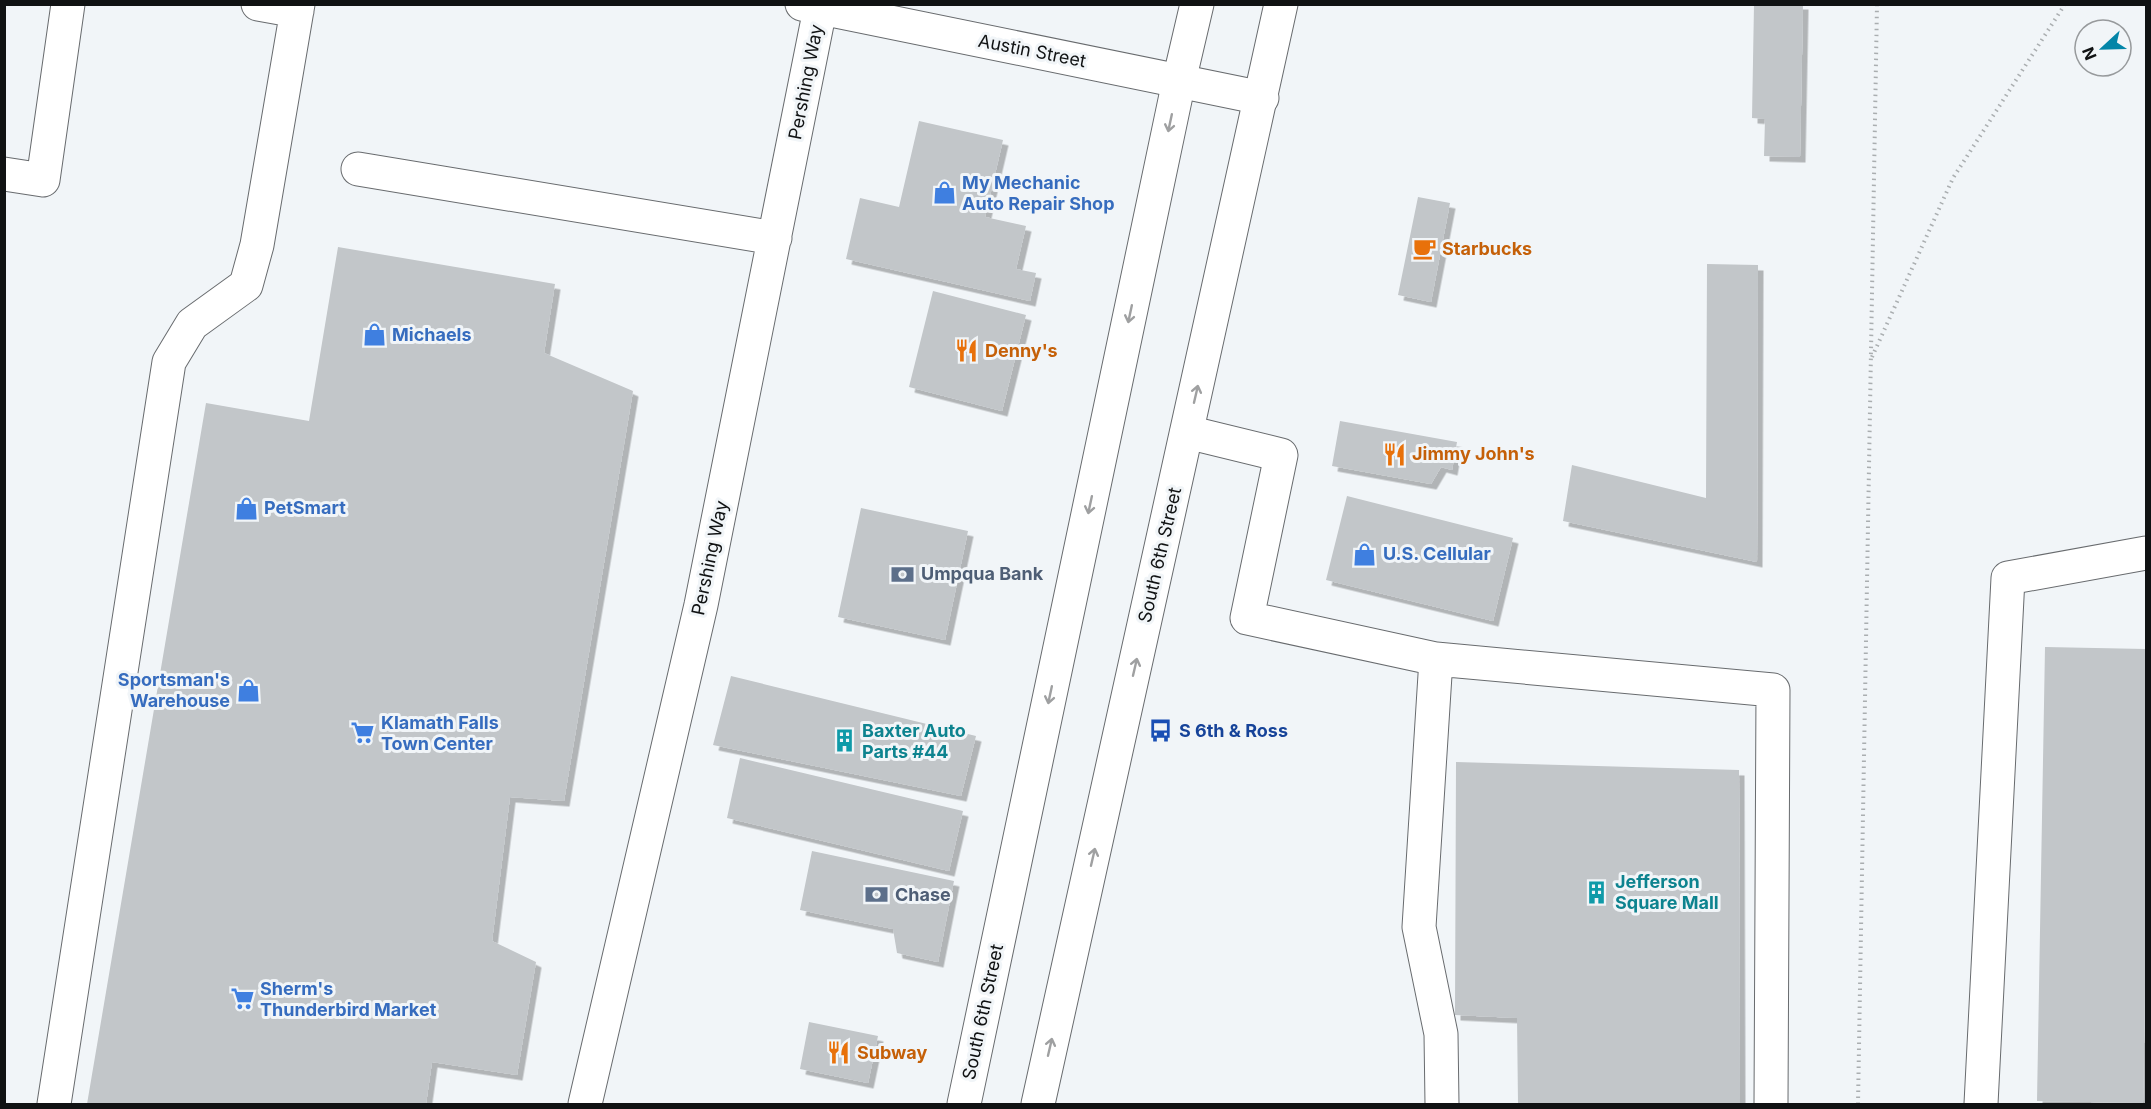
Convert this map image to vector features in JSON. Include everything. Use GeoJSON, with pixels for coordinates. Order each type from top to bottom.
{"type":"FeatureCollection","features":[{"type":"Feature","properties":{"kind":"main road"},"geometry":{"type":"LineString","coordinates":[[4,174],[43,180],[68,4]]}},
{"type":"Feature","properties":{"kind":"main road"},"geometry":{"type":"LineString","coordinates":[[54,1104],[169,362],[192,324],[246,285],[257,245],[298,8],[258,4]]}},
{"type":"Feature","properties":{"kind":"main road","name":"South 6th Street"},"geometry":{"type":"LineString","coordinates":[[964,1104],[1197,4]]}},
{"type":"Feature","properties":{"kind":"main road","name":"South 6th Street"},"geometry":{"type":"LineString","coordinates":[[1038,1104],[1281,4]]}},
{"type":"Feature","properties":{"kind":"main road","name":"Austin Street"},"geometry":{"type":"LineString","coordinates":[[811,7],[1262,98]]}},
{"type":"Feature","properties":{"kind":"main road","name":"Pershing Way"},"geometry":{"type":"LineString","coordinates":[[585,1104],[701,605],[774,238],[811,7]]}},
{"type":"Feature","properties":{"kind":"main road"},"geometry":{"type":"LineString","coordinates":[[358,169],[774,238]]}},
{"type":"Feature","properties":{"kind":"main road"},"geometry":{"type":"LineString","coordinates":[[1187,432],[1281,455],[1247,618],[1436,659],[1773,690],[1771,1104]]}},
{"type":"Feature","properties":{"kind":"main road"},"geometry":{"type":"LineString","coordinates":[[1981,1104],[2008,578],[2146,553]]}},
{"type":"Feature","properties":{"kind":"main road"},"geometry":{"type":"LineString","coordinates":[[1436,659],[1419,927],[1441,1034],[1442,1104]]}},
{"type":"Feature","properties":{"kind":"path"},"geometry":{"type":"LineString","coordinates":[[1858,1104],[1877,4]]}},
{"type":"Feature","properties":{"kind":"path"},"geometry":{"type":"LineString","coordinates":[[1870,360],[1953,178],[2065,4]]}},
{"type":"Feature","properties":{"kind":"building"},"geometry":{"type":"Polygon","coordinates":[[[1754,4],[1803,4],[1800,157],[1764,156],[1765,119],[1752,118],[1754,4]]]}},
{"type":"Feature","properties":{"kind":"building"},"geometry":{"type":"Polygon","coordinates":[[[919,121],[1003,140],[985,217],[1026,226],[1016,269],[1036,273],[1030,301],[846,259],[860,198],[899,207],[919,121]]]}},
{"type":"Feature","properties":{"kind":"building","name":"Starbucks"},"geometry":{"type":"Polygon","coordinates":[[[1418,197],[1450,203],[1431,302],[1398,295],[1418,197]]]}},
{"type":"Feature","properties":{"kind":"building","name":"Klamath Falls Town Center"},"geometry":{"type":"Polygon","coordinates":[[[338,247],[555,284],[544,353],[633,391],[564,801],[510,797],[492,941],[536,962],[517,1075],[432,1062],[426,1104],[87,1104],[206,403],[309,421],[338,247]]]}},
{"type":"Feature","properties":{"kind":"building"},"geometry":{"type":"Polygon","coordinates":[[[1707,264],[1758,265],[1757,562],[1563,521],[1572,465],[1706,498],[1707,264]]]}},
{"type":"Feature","properties":{"kind":"building","name":"Denny's"},"geometry":{"type":"Polygon","coordinates":[[[933,291],[1026,315],[1002,411],[909,387],[933,291]]]}},
{"type":"Feature","properties":{"kind":"building","name":"Jimmy John's"},"geometry":{"type":"Polygon","coordinates":[[[1340,421],[1457,442],[1452,470],[1441,467],[1431,484],[1332,466],[1340,421]]]}},
{"type":"Feature","properties":{"kind":"building"},"geometry":{"type":"Polygon","coordinates":[[[1347,496],[1513,538],[1493,621],[1326,580],[1347,496]]]}},
{"type":"Feature","properties":{"kind":"building","name":"Umpqua Bank"},"geometry":{"type":"Polygon","coordinates":[[[861,508],[968,531],[945,640],[838,617],[861,508]]]}},
{"type":"Feature","properties":{"kind":"building"},"geometry":{"type":"Polygon","coordinates":[[[2045,647],[2146,649],[2146,924],[2143,1103],[2037,1101],[2045,647]]]}},
{"type":"Feature","properties":{"kind":"building","name":"Baxter Auto Parts #44"},"geometry":{"type":"Polygon","coordinates":[[[731,676],[976,736],[961,796],[713,745],[731,676]]]}},
{"type":"Feature","properties":{"kind":"building"},"geometry":{"type":"Polygon","coordinates":[[[740,758],[963,811],[949,871],[727,818],[740,758]]]}},
{"type":"Feature","properties":{"kind":"building","name":"Jefferson Square Mall"},"geometry":{"type":"Polygon","coordinates":[[[1456,762],[1739,770],[1740,1104],[1518,1104],[1517,1018],[1455,1015],[1456,762]]]}},
{"type":"Feature","properties":{"kind":"building","name":"Chase"},"geometry":{"type":"Polygon","coordinates":[[[812,851],[954,881],[938,962],[897,953],[893,929],[800,910],[812,851]]]}},
{"type":"Feature","properties":{"kind":"building","name":"Subway"},"geometry":{"type":"Polygon","coordinates":[[[809,1022],[878,1036],[868,1083],[800,1069],[809,1022]]]}},
{"type":"Feature","properties":{"kind":"place","name":"My Mechanic Auto Repair Shop"},"geometry":{"type":"Point","coordinates":[944,193]}},
{"type":"Feature","properties":{"kind":"place","name":"Starbucks"},"geometry":{"type":"Point","coordinates":[1424,249]}},
{"type":"Feature","properties":{"kind":"place","name":"Michaels"},"geometry":{"type":"Point","coordinates":[374,335]}},
{"type":"Feature","properties":{"kind":"place","name":"Denny's"},"geometry":{"type":"Point","coordinates":[967,351]}},
{"type":"Feature","properties":{"kind":"place","name":"Jimmy John's"},"geometry":{"type":"Point","coordinates":[1394,454]}},
{"type":"Feature","properties":{"kind":"place","name":"PetSmart"},"geometry":{"type":"Point","coordinates":[246,508]}},
{"type":"Feature","properties":{"kind":"place","name":"U.S. Cellular"},"geometry":{"type":"Point","coordinates":[1365,554]}},
{"type":"Feature","properties":{"kind":"place","name":"Umpqua Bank"},"geometry":{"type":"Point","coordinates":[903,574]}},
{"type":"Feature","properties":{"kind":"place","name":"Sportsman's Warehouse"},"geometry":{"type":"Point","coordinates":[248,690]}},
{"type":"Feature","properties":{"kind":"place","name":"S 6th & Ross"},"geometry":{"type":"Point","coordinates":[1161,731]}},
{"type":"Feature","properties":{"kind":"place","name":"Klamath Falls Town Center"},"geometry":{"type":"Point","coordinates":[363,733]}},
{"type":"Feature","properties":{"kind":"place","name":"Baxter Auto Parts #44"},"geometry":{"type":"Point","coordinates":[844,741]}},
{"type":"Feature","properties":{"kind":"place","name":"Jefferson Square Mall"},"geometry":{"type":"Point","coordinates":[1597,892]}},
{"type":"Feature","properties":{"kind":"place","name":"Chase"},"geometry":{"type":"Point","coordinates":[877,895]}},
{"type":"Feature","properties":{"kind":"place","name":"Sherm's Thunderbird Market"},"geometry":{"type":"Point","coordinates":[242,999]}},
{"type":"Feature","properties":{"kind":"place","name":"Subway"},"geometry":{"type":"Point","coordinates":[839,1053]}}]}
